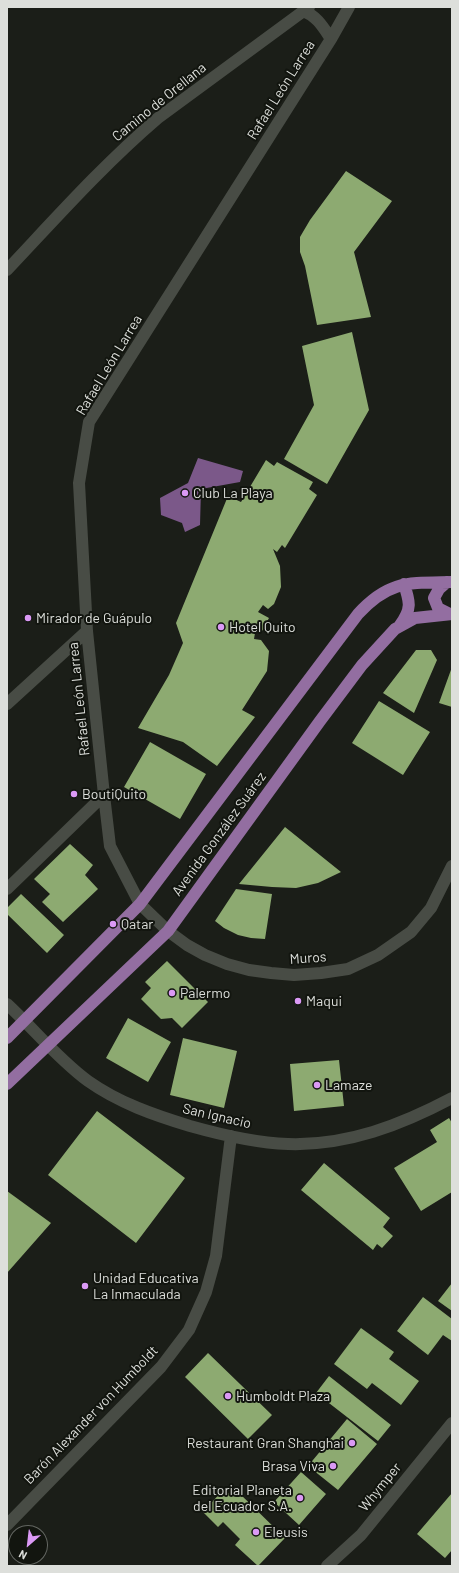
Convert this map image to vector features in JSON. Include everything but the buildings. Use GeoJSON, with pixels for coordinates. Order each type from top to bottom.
{"type":"FeatureCollection","features":[{"type":"Feature","properties":{"kind":"main road","name":"Avenida González Suárez"},"geometry":{"type":"LineString","coordinates":[[7,1038],[140,904],[358,614],[378,595],[391,588],[404,584],[450,582]]}},
{"type":"Feature","properties":{"kind":"main road"},"geometry":{"type":"LineString","coordinates":[[450,582],[439,589],[434,598],[438,608],[451,614]]}},
{"type":"Feature","properties":{"kind":"main road"},"geometry":{"type":"LineString","coordinates":[[399,626],[405,618],[409,608],[408,596],[404,584]]}},
{"type":"Feature","properties":{"kind":"main road","name":"Avenida González Suárez"},"geometry":{"type":"LineString","coordinates":[[7,1084],[168,931],[362,665],[399,626],[415,618],[451,614]]}},
{"type":"Feature","properties":{"kind":"street","name":"Rafael León Larrea"},"geometry":{"type":"LineString","coordinates":[[140,904],[110,846],[104,795],[87,631],[79,483],[89,422],[331,39],[349,7]]}},
{"type":"Feature","properties":{"kind":"street"},"geometry":{"type":"LineString","coordinates":[[306,9],[321,24],[331,39]]}},
{"type":"Feature","properties":{"kind":"street","name":"Camino de Orellana"},"geometry":{"type":"LineString","coordinates":[[7,270],[113,158],[135,138],[158,118],[306,9]]}},
{"type":"Feature","properties":{"kind":"street"},"geometry":{"type":"LineString","coordinates":[[7,704],[87,631]]}},
{"type":"Feature","properties":{"kind":"street"},"geometry":{"type":"LineString","coordinates":[[7,889],[104,795]]}},
{"type":"Feature","properties":{"kind":"street","name":"Muros"},"geometry":{"type":"LineString","coordinates":[[140,904],[168,931],[205,955],[226,964],[249,970],[294,975],[321,974],[348,969],[378,956],[411,932],[431,908],[452,866]]}},
{"type":"Feature","properties":{"kind":"street","name":"San Ignacio"},"geometry":{"type":"LineString","coordinates":[[7,1004],[75,1070],[90,1082],[121,1101],[164,1118],[231,1136],[270,1143],[289,1144],[333,1141],[367,1134],[414,1118],[452,1098]]}},
{"type":"Feature","properties":{"kind":"street","name":"Barón Alexander von Humboldt"},"geometry":{"type":"LineString","coordinates":[[7,1524],[161,1367],[189,1330],[206,1292],[216,1256],[231,1136]]}},
{"type":"Feature","properties":{"kind":"street","name":"Whymper"},"geometry":{"type":"LineString","coordinates":[[327,1566],[361,1535],[452,1424]]}},
{"type":"Feature","properties":{"kind":"shaded area","name":"Club La Playa"},"geometry":{"type":"Polygon","coordinates":[[[198,458],[243,471],[240,482],[201,489],[200,525],[185,532],[182,523],[161,515],[160,498],[188,483],[198,458]]]}},
{"type":"Feature","properties":{"kind":"place","name":"Club La Playa"},"geometry":{"type":"Point","coordinates":[185,493]}},
{"type":"Feature","properties":{"kind":"place","name":"Mirador de Guápulo"},"geometry":{"type":"Point","coordinates":[28,618]}},
{"type":"Feature","properties":{"kind":"place","name":"Hotel Quito"},"geometry":{"type":"Point","coordinates":[221,627]}},
{"type":"Feature","properties":{"kind":"place","name":"BoutiQuito"},"geometry":{"type":"Point","coordinates":[74,794]}},
{"type":"Feature","properties":{"kind":"place","name":"Qatar"},"geometry":{"type":"Point","coordinates":[113,924]}},
{"type":"Feature","properties":{"kind":"place","name":"Palermo"},"geometry":{"type":"Point","coordinates":[172,993]}},
{"type":"Feature","properties":{"kind":"place","name":"Maqui"},"geometry":{"type":"Point","coordinates":[298,1001]}},
{"type":"Feature","properties":{"kind":"place","name":"Lamaze"},"geometry":{"type":"Point","coordinates":[317,1085]}},
{"type":"Feature","properties":{"kind":"place","name":"Unidad Educativa La Inmaculada"},"geometry":{"type":"Point","coordinates":[85,1286]}},
{"type":"Feature","properties":{"kind":"place","name":"Humboldt Plaza"},"geometry":{"type":"Point","coordinates":[228,1396]}},
{"type":"Feature","properties":{"kind":"place","name":"Restaurant Gran Shanghai"},"geometry":{"type":"Point","coordinates":[352,1443]}},
{"type":"Feature","properties":{"kind":"place","name":"Brasa Viva"},"geometry":{"type":"Point","coordinates":[333,1466]}},
{"type":"Feature","properties":{"kind":"place","name":"Editorial Planeta del Ecuador S.A."},"geometry":{"type":"Point","coordinates":[300,1498]}},
{"type":"Feature","properties":{"kind":"place","name":"Eleusis"},"geometry":{"type":"Point","coordinates":[256,1532]}}]}
